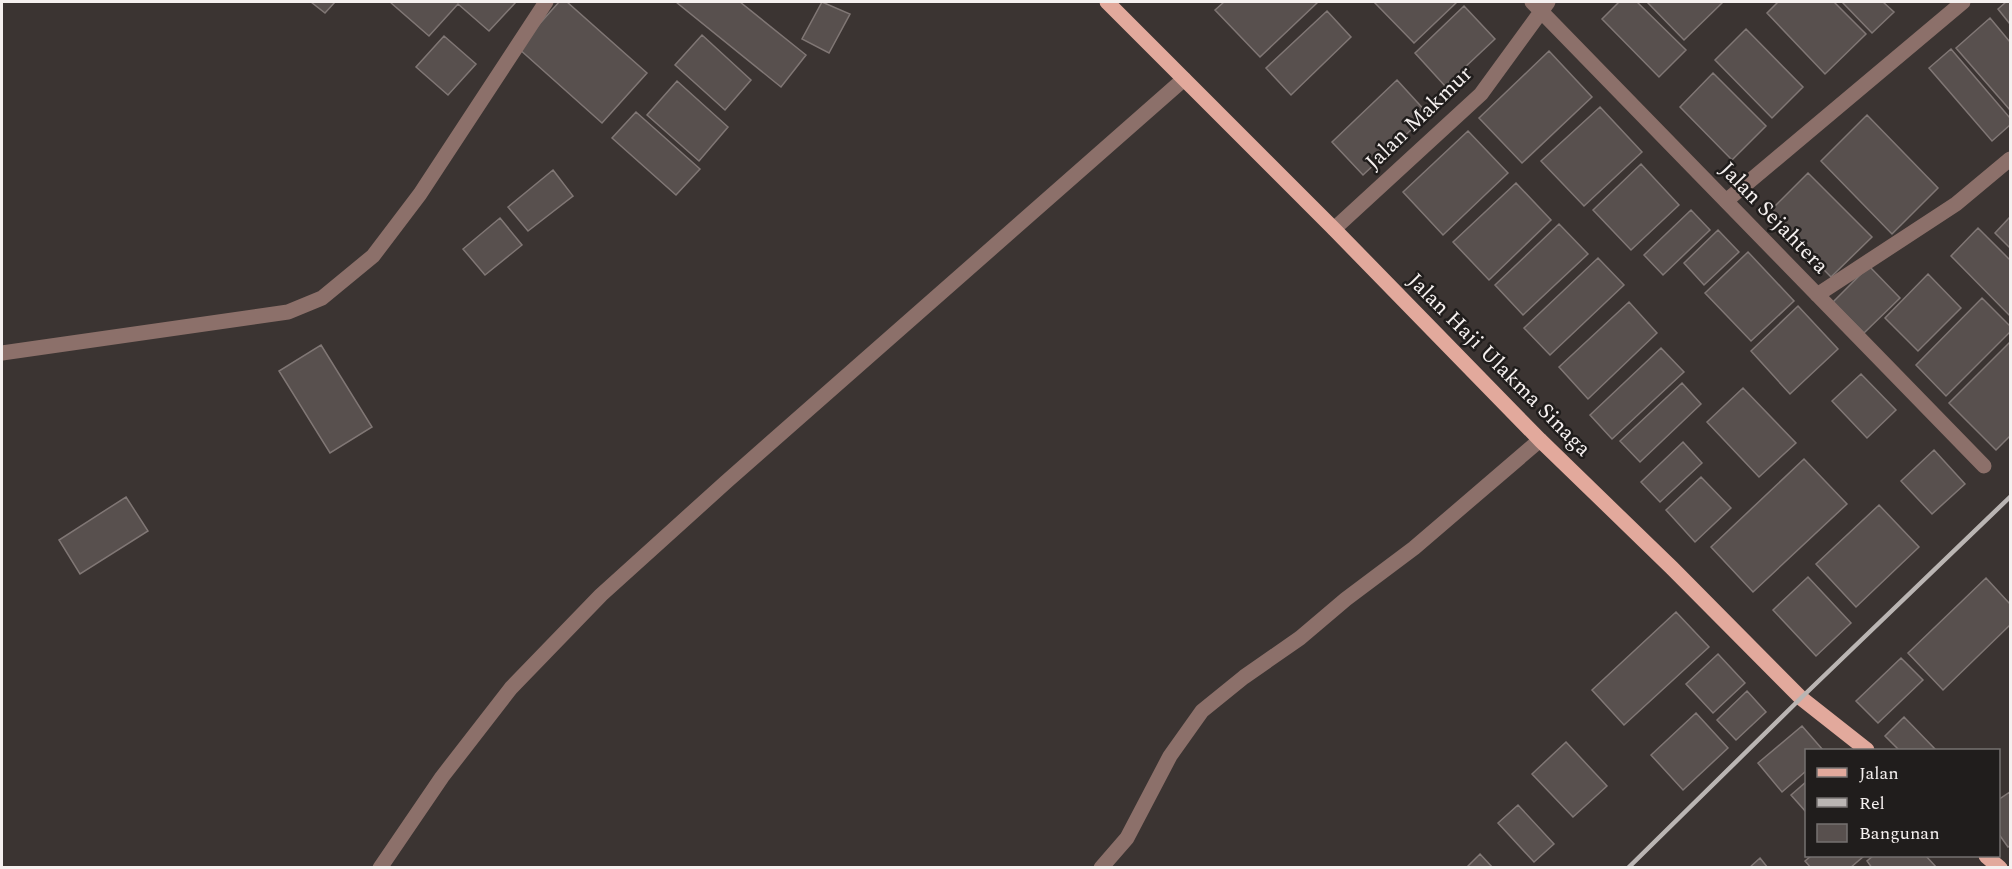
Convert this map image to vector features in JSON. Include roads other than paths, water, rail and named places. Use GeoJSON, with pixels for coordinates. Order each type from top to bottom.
{"type":"FeatureCollection","features":[{"type":"Feature","properties":{"kind":"main road","name":"Jalan Haji Ulakma Sinaga"},"geometry":{"type":"LineString","coordinates":[[1112,3],[1540,440],[1801,698],[1866,749]]}},
{"type":"Feature","properties":{"kind":"main road"},"geometry":{"type":"LineString","coordinates":[[1988,857],[2000,867]]}},
{"type":"Feature","properties":{"kind":"street"},"geometry":{"type":"LineString","coordinates":[[2,353],[288,312],[322,298],[373,256],[420,194],[546,2]]}},
{"type":"Feature","properties":{"kind":"street"},"geometry":{"type":"LineString","coordinates":[[1726,201],[1963,2]]}},
{"type":"Feature","properties":{"kind":"street","name":"Jalan Sejahtera"},"geometry":{"type":"LineString","coordinates":[[1540,5],[1726,201],[1984,466]]}},
{"type":"Feature","properties":{"kind":"street","name":"Jalan Makmur"},"geometry":{"type":"LineString","coordinates":[[1334,229],[1481,94],[1540,5]]}},
{"type":"Feature","properties":{"kind":"street"},"geometry":{"type":"LineString","coordinates":[[380,867],[442,777],[511,688],[601,595],[1184,79]]}},
{"type":"Feature","properties":{"kind":"street"},"geometry":{"type":"LineString","coordinates":[[1817,295],[1956,204],[2010,159]]}},
{"type":"Feature","properties":{"kind":"street"},"geometry":{"type":"LineString","coordinates":[[1101,867],[1127,838],[1170,756],[1202,711],[1244,677],[1300,638],[1346,599],[1414,548],[1540,440]]}},
{"type":"Feature","properties":{"kind":"railway"},"geometry":{"type":"LineString","coordinates":[[1628,868],[2010,497]]}}]}
